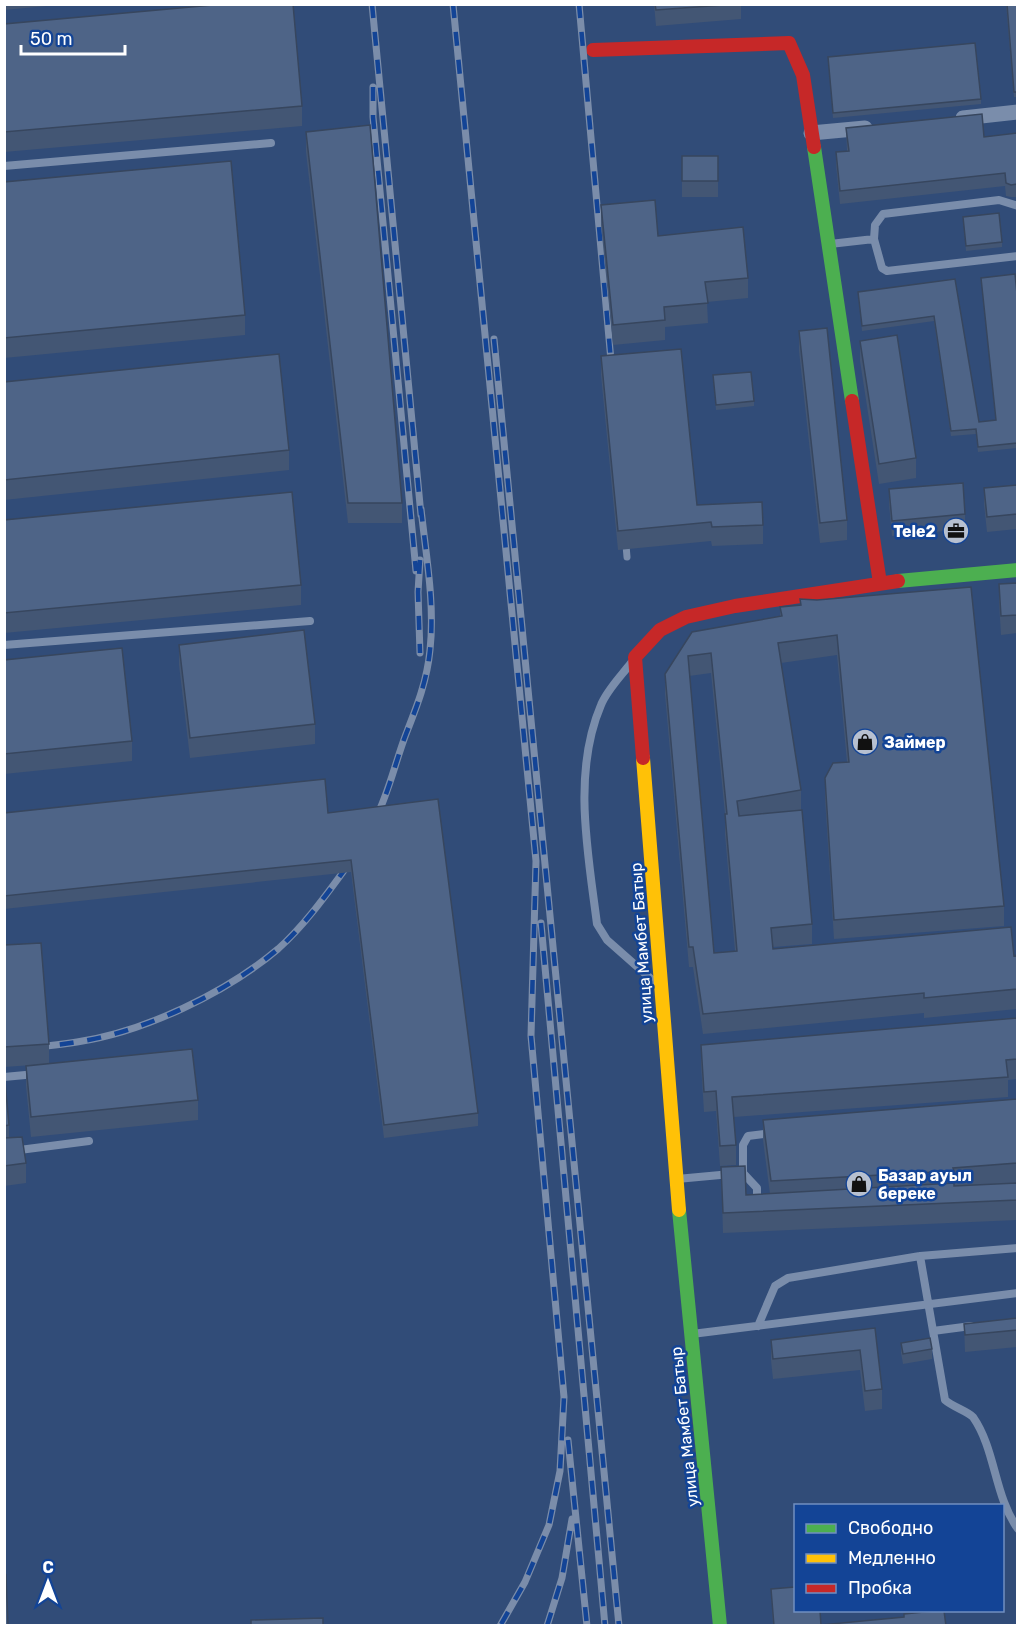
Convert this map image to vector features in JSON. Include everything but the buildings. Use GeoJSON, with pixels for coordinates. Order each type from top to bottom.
{"type":"FeatureCollection","features":[{"type":"Feature","properties":{"kind":"main road"},"geometry":{"type":"LineString","coordinates":[[593,50],[739,42],[789,43],[803,75],[880,583]]}},
{"type":"Feature","properties":{"kind":"main road"},"geometry":{"type":"LineString","coordinates":[[635,657],[660,630],[686,617],[735,606],[880,583],[1017,570]]}},
{"type":"Feature","properties":{"kind":"main road","name":"улица Мамбет Батыр"},"geometry":{"type":"LineString","coordinates":[[635,657],[676,1179],[720,1626]]}},
{"type":"Feature","properties":{"kind":"street"},"geometry":{"type":"LineString","coordinates":[[949,119],[1017,112]]}},
{"type":"Feature","properties":{"kind":"street"},"geometry":{"type":"LineString","coordinates":[[811,133],[880,126]]}},
{"type":"Feature","properties":{"kind":"lane"},"geometry":{"type":"LineString","coordinates":[[4,166],[271,142]]}},
{"type":"Feature","properties":{"kind":"lane"},"geometry":{"type":"LineString","coordinates":[[1017,206],[999,200],[884,214],[875,225],[874,239],[882,268],[887,271],[1017,256]]}},
{"type":"Feature","properties":{"kind":"lane"},"geometry":{"type":"LineString","coordinates":[[829,244],[874,239]]}},
{"type":"Feature","properties":{"kind":"lane"},"geometry":{"type":"LineString","coordinates":[[4,645],[310,621]]}},
{"type":"Feature","properties":{"kind":"lane"},"geometry":{"type":"LineString","coordinates":[[635,657],[602,703],[585,762],[585,802],[597,924],[608,940],[661,988]]}},
{"type":"Feature","properties":{"kind":"lane"},"geometry":{"type":"LineString","coordinates":[[4,1077],[51,1072]]}},
{"type":"Feature","properties":{"kind":"lane"},"geometry":{"type":"LineString","coordinates":[[768,1207],[757,1208],[757,1188],[743,1173],[743,1145],[748,1136],[782,1132]]}},
{"type":"Feature","properties":{"kind":"lane"},"geometry":{"type":"LineString","coordinates":[[4,1152],[89,1141]]}},
{"type":"Feature","properties":{"kind":"lane"},"geometry":{"type":"LineString","coordinates":[[676,1179],[743,1173]]}},
{"type":"Feature","properties":{"kind":"lane"},"geometry":{"type":"LineString","coordinates":[[758,1326],[775,1286],[788,1278],[920,1256],[1017,1248]]}},
{"type":"Feature","properties":{"kind":"lane"},"geometry":{"type":"LineString","coordinates":[[920,1256],[945,1401],[972,1415],[984,1440],[1004,1504]]}},
{"type":"Feature","properties":{"kind":"lane"},"geometry":{"type":"LineString","coordinates":[[692,1334],[1017,1293]]}},
{"type":"Feature","properties":{"kind":"lane"},"geometry":{"type":"LineString","coordinates":[[933,1331],[975,1325]]}},
{"type":"Feature","properties":{"kind":"lane"},"geometry":{"type":"LineString","coordinates":[[1004,1504],[1007,1514],[1017,1529]]}},
{"type":"Feature","properties":{"kind":"railway"},"geometry":{"type":"LineString","coordinates":[[372,4],[421,515]]}},
{"type":"Feature","properties":{"kind":"railway"},"geometry":{"type":"LineString","coordinates":[[453,4],[536,861],[531,1036],[564,1397],[560,1471],[549,1525],[525,1582],[500,1626]]}},
{"type":"Feature","properties":{"kind":"railway"},"geometry":{"type":"LineString","coordinates":[[579,4],[612,372]]}},
{"type":"Feature","properties":{"kind":"railway"},"geometry":{"type":"LineString","coordinates":[[373,87],[373,117],[416,571]]}},
{"type":"Feature","properties":{"kind":"railway"},"geometry":{"type":"LineString","coordinates":[[494,339],[619,1626]]}},
{"type":"Feature","properties":{"kind":"railway"},"geometry":{"type":"LineString","coordinates":[[375,820],[418,703],[429,661],[431,597],[421,509]]}},
{"type":"Feature","properties":{"kind":"railway"},"geometry":{"type":"LineString","coordinates":[[625,533],[627,557]]}},
{"type":"Feature","properties":{"kind":"railway"},"geometry":{"type":"LineString","coordinates":[[420,560],[418,592],[420,653]]}},
{"type":"Feature","properties":{"kind":"railway"},"geometry":{"type":"LineString","coordinates":[[4,1050],[59,1045],[103,1037],[156,1020],[209,995],[234,981],[278,949],[308,918],[351,861]]}},
{"type":"Feature","properties":{"kind":"railway"},"geometry":{"type":"LineString","coordinates":[[541,923],[605,1626]]}},
{"type":"Feature","properties":{"kind":"railway"},"geometry":{"type":"LineString","coordinates":[[568,1440],[587,1626]]}},
{"type":"Feature","properties":{"kind":"railway"},"geometry":{"type":"LineString","coordinates":[[547,1626],[562,1578],[572,1519]]}},
{"type":"Feature","properties":{"kind":"traffic: fast"},"geometry":{"type":"LineString","coordinates":[[814,147],[852,401]]}},
{"type":"Feature","properties":{"kind":"traffic: fast"},"geometry":{"type":"LineString","coordinates":[[898,581],[1018,570]]}},
{"type":"Feature","properties":{"kind":"traffic: fast"},"geometry":{"type":"LineString","coordinates":[[679,1210],[720,1626]]}},
{"type":"Feature","properties":{"kind":"traffic: slow"},"geometry":{"type":"LineString","coordinates":[[643,758],[679,1210]]}},
{"type":"Feature","properties":{"kind":"traffic: jam"},"geometry":{"type":"LineString","coordinates":[[593,50],[789,43],[803,75],[814,147]]}},
{"type":"Feature","properties":{"kind":"traffic: jam"},"geometry":{"type":"LineString","coordinates":[[852,401],[880,583]]}},
{"type":"Feature","properties":{"kind":"traffic: jam"},"geometry":{"type":"LineString","coordinates":[[643,758],[635,657],[660,630],[686,617],[735,606],[898,581]]}},
{"type":"Feature","properties":{"kind":"place","name":"Tele2"},"geometry":{"type":"Point","coordinates":[956,531]}},
{"type":"Feature","properties":{"kind":"place","name":"Займер"},"geometry":{"type":"Point","coordinates":[865,742]}},
{"type":"Feature","properties":{"kind":"place","name":"Базар ауыл береке"},"geometry":{"type":"Point","coordinates":[859,1184]}}]}
